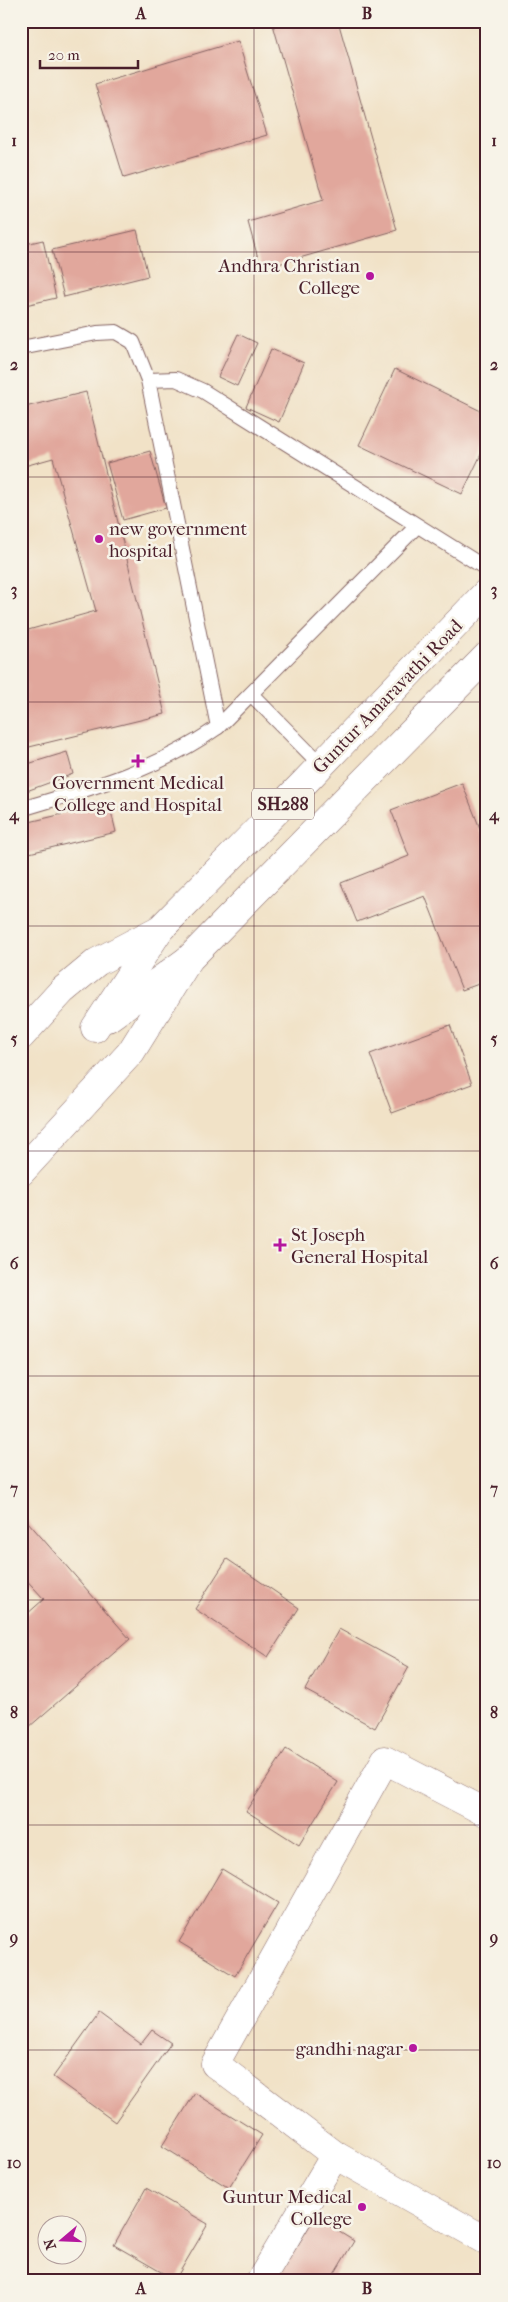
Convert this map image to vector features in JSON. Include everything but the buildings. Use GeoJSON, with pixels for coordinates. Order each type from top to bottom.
{"type":"FeatureCollection","features":[{"type":"Feature","properties":{"kind":"street","name":"Guntur Amaravathi Road"},"geometry":{"type":"LineString","coordinates":[[487,592],[322,765],[160,929],[95,1028],[189,959],[487,656]]}},
{"type":"Feature","properties":{"kind":"street"},"geometry":{"type":"LineString","coordinates":[[21,1036],[62,991],[97,962],[160,929]]}},
{"type":"Feature","properties":{"kind":"street"},"geometry":{"type":"LineString","coordinates":[[21,1172],[131,1052],[189,959]]}},
{"type":"Feature","properties":{"kind":"street"},"geometry":{"type":"LineString","coordinates":[[487,1813],[386,1760],[215,2064],[335,2155],[487,2241]]}},
{"type":"Feature","properties":{"kind":"street"},"geometry":{"type":"LineString","coordinates":[[260,2281],[335,2155]]}},
{"type":"Feature","properties":{"kind":"lane"},"geometry":{"type":"LineString","coordinates":[[21,348],[97,333],[116,332],[133,342],[148,380],[218,727]]}},
{"type":"Feature","properties":{"kind":"lane"},"geometry":{"type":"LineString","coordinates":[[148,380],[176,379],[203,391],[487,569]]}},
{"type":"Feature","properties":{"kind":"lane"},"geometry":{"type":"LineString","coordinates":[[21,809],[107,784],[194,744],[218,727],[417,526]]}},
{"type":"Feature","properties":{"kind":"lane"},"geometry":{"type":"LineString","coordinates":[[251,694],[322,765]]}},
{"type":"Feature","properties":{"kind":"place","name":"Andhra Christian College"},"geometry":{"type":"Point","coordinates":[370,276]}},
{"type":"Feature","properties":{"kind":"place","name":"new government hospital"},"geometry":{"type":"Point","coordinates":[99,539]}},
{"type":"Feature","properties":{"kind":"place","name":"Government Medical College and Hospital"},"geometry":{"type":"Point","coordinates":[138,761]}},
{"type":"Feature","properties":{"kind":"place","name":"St Joseph General Hospital"},"geometry":{"type":"Point","coordinates":[280,1245]}},
{"type":"Feature","properties":{"kind":"place","name":"gandhi nagar"},"geometry":{"type":"Point","coordinates":[413,2048]}},
{"type":"Feature","properties":{"kind":"place","name":"Guntur Medical College"},"geometry":{"type":"Point","coordinates":[362,2207]}}]}
